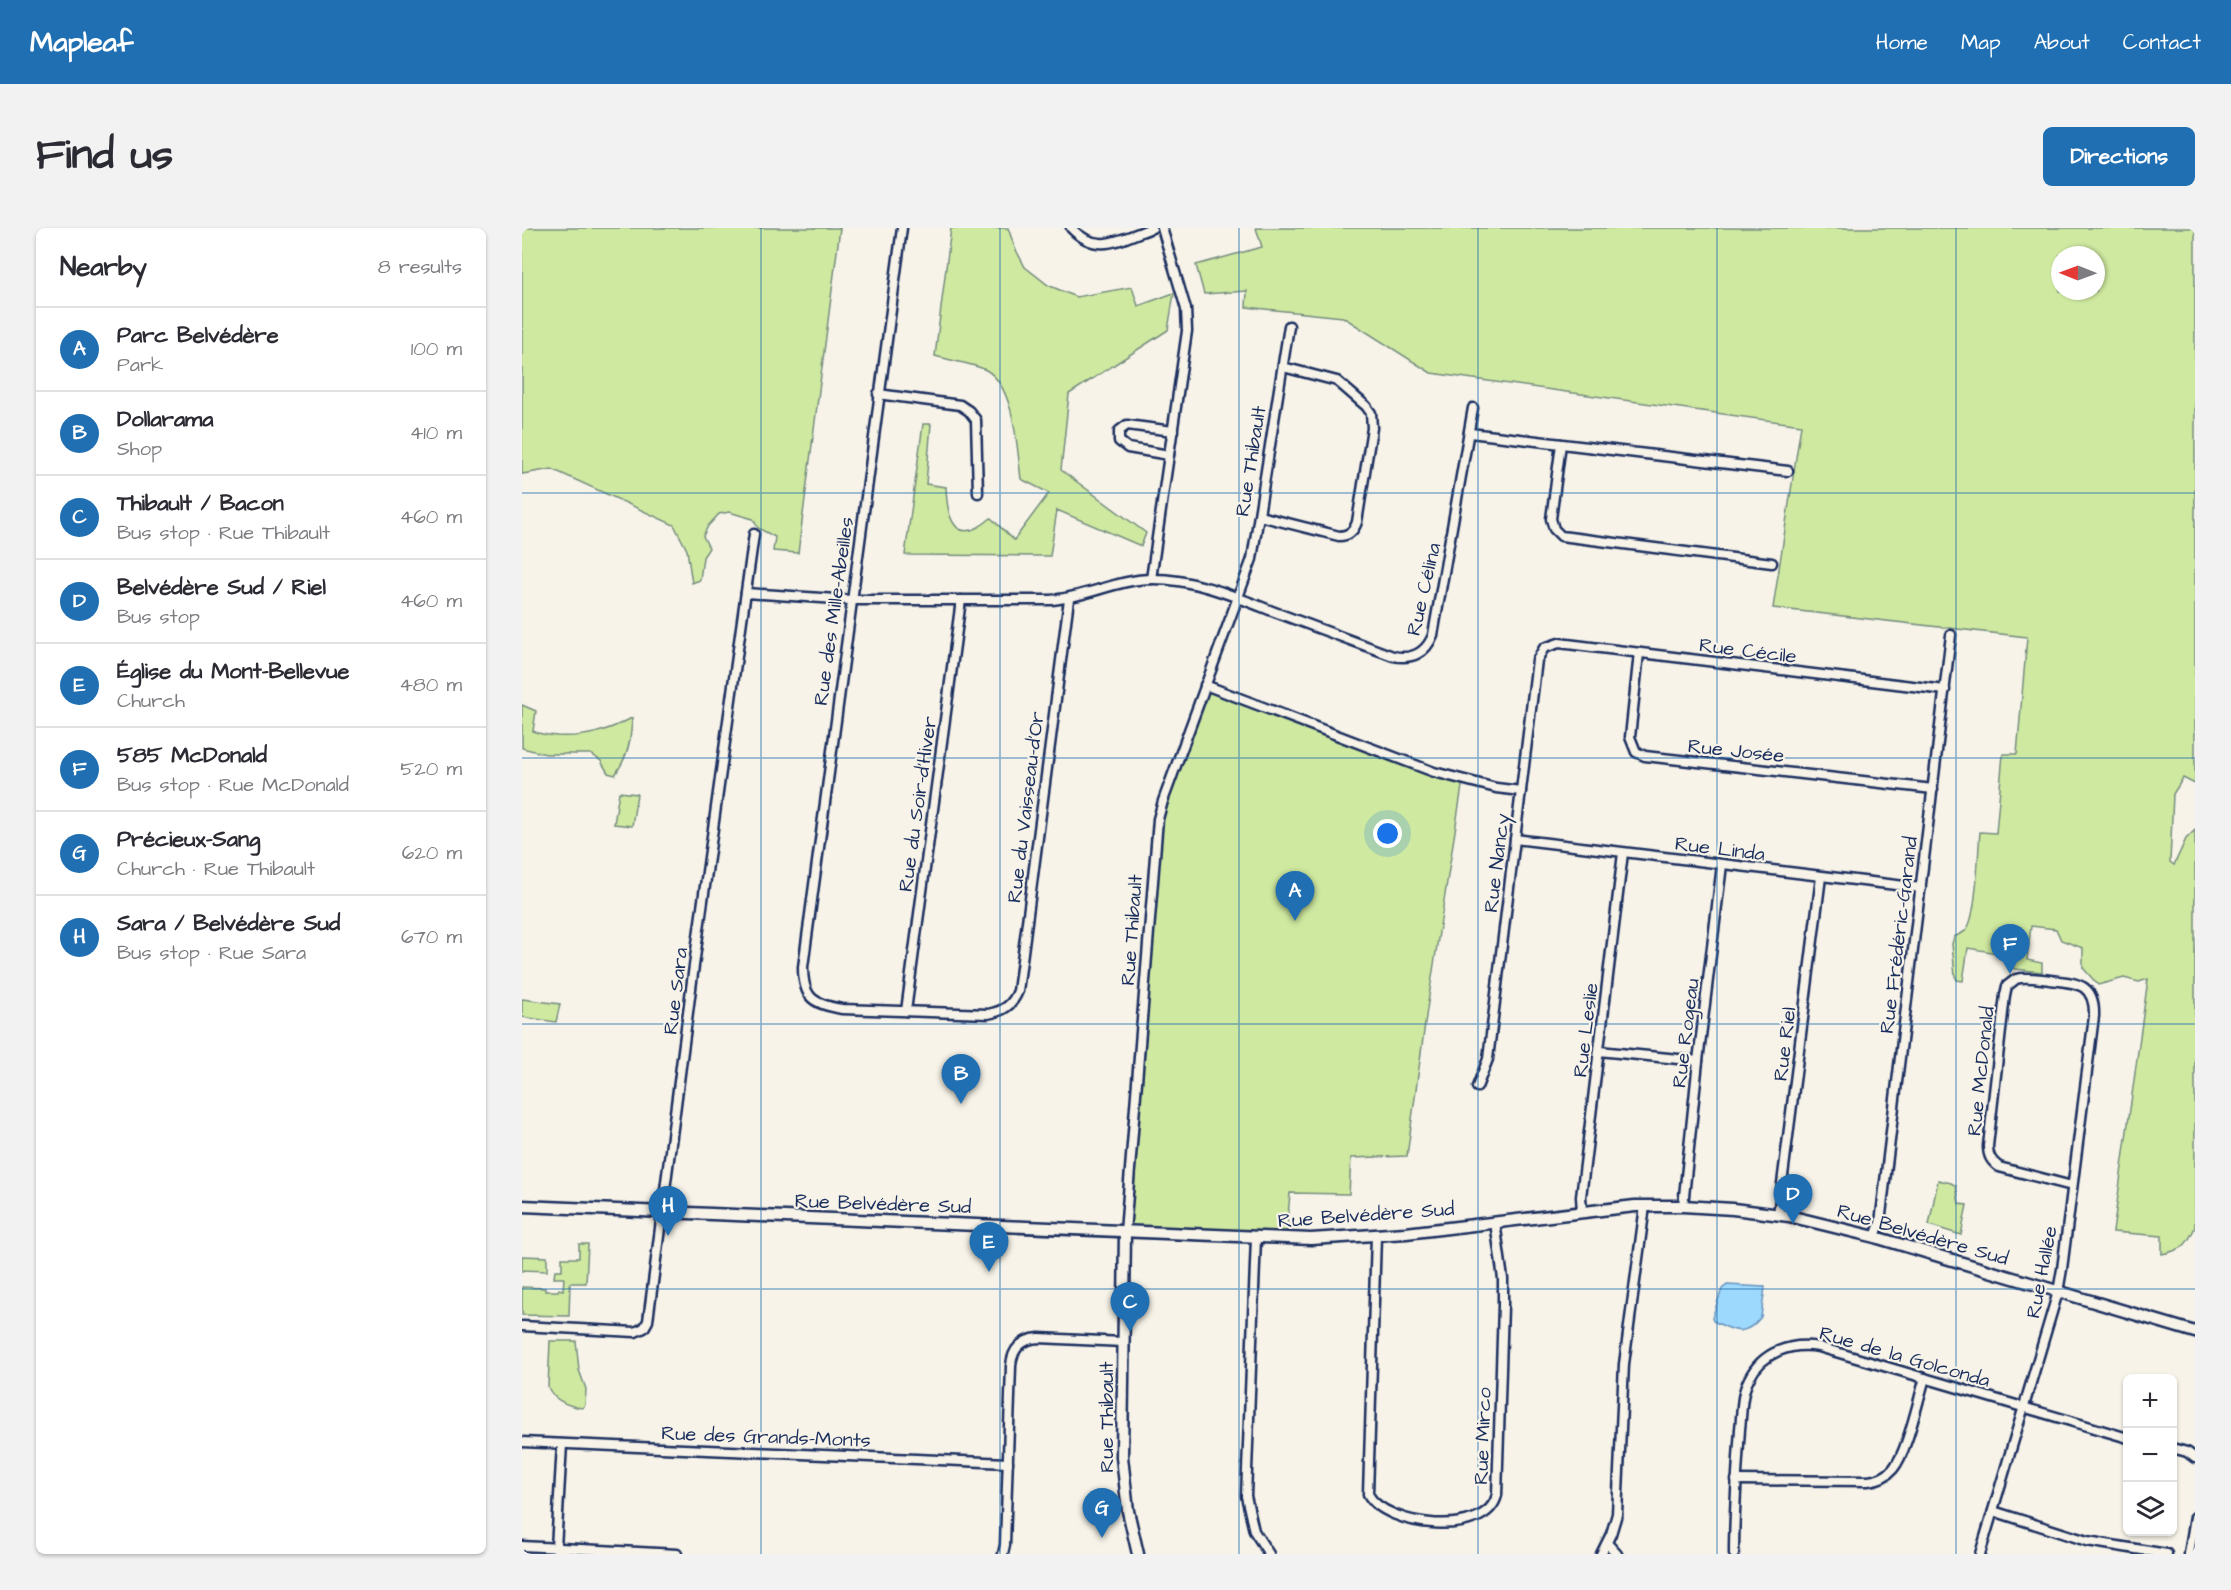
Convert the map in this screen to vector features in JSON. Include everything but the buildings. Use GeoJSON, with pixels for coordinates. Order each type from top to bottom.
{"type":"FeatureCollection","features":[{"type":"Feature","properties":{"kind":"street","name":"Rue des Mille-Abeilles"},"geometry":{"type":"LineString","coordinates":[[902,228],[803,967],[805,989],[809,997],[818,1004],[842,1010],[906,1011]]}},
{"type":"Feature","properties":{"kind":"street"},"geometry":{"type":"LineString","coordinates":[[1071,228],[1085,241],[1100,244],[1152,228]]}},
{"type":"Feature","properties":{"kind":"street"},"geometry":{"type":"LineString","coordinates":[[1150,579],[1186,341],[1186,309],[1162,228]]}},
{"type":"Feature","properties":{"kind":"street","name":"Rue Thibault"},"geometry":{"type":"LineString","coordinates":[[1138,1554],[1128,1511],[1123,1472],[1125,1232],[1158,819],[1162,801],[1252,559],[1289,326]]}},
{"type":"Feature","properties":{"kind":"street"},"geometry":{"type":"LineString","coordinates":[[1260,516],[1339,536],[1348,534],[1357,522],[1369,455],[1372,420],[1366,406],[1337,381],[1283,367]]}},
{"type":"Feature","properties":{"kind":"street"},"geometry":{"type":"LineString","coordinates":[[878,394],[960,405],[969,411],[976,420],[978,493]]}},
{"type":"Feature","properties":{"kind":"street","name":"Rue Célina"},"geometry":{"type":"LineString","coordinates":[[1237,598],[1393,656],[1403,658],[1420,654],[1433,635],[1473,408]]}},
{"type":"Feature","properties":{"kind":"street"},"geometry":{"type":"LineString","coordinates":[[1169,455],[1128,448],[1119,441],[1119,431],[1127,425],[1173,431]]}},
{"type":"Feature","properties":{"kind":"street"},"geometry":{"type":"LineString","coordinates":[[1470,433],[1788,471]]}},
{"type":"Feature","properties":{"kind":"street"},"geometry":{"type":"LineString","coordinates":[[1561,444],[1551,519],[1554,529],[1561,536],[1772,563]]}},
{"type":"Feature","properties":{"kind":"street","name":"Rue Sara"},"geometry":{"type":"LineString","coordinates":[[522,1326],[635,1332],[644,1328],[649,1315],[754,534]]}},
{"type":"Feature","properties":{"kind":"street"},"geometry":{"type":"LineString","coordinates":[[746,593],[851,600],[1069,599],[1119,583],[1150,579],[1192,583],[1237,598]]}},
{"type":"Feature","properties":{"kind":"street","name":"Rue du Vaisseau-d'Or"},"geometry":{"type":"LineString","coordinates":[[906,1011],[978,1014],[999,1012],[1010,1005],[1018,991],[1069,599]]}},
{"type":"Feature","properties":{"kind":"street","name":"Rue du Soir-d'Hiver"},"geometry":{"type":"LineString","coordinates":[[906,1011],[961,600]]}},
{"type":"Feature","properties":{"kind":"street","name":"Rue Frédéric-Garand"},"geometry":{"type":"LineString","coordinates":[[1875,1238],[1880,1223],[1951,636]]}},
{"type":"Feature","properties":{"kind":"street","name":"Rue Cécile"},"geometry":{"type":"LineString","coordinates":[[1548,646],[1558,643],[1945,690]]}},
{"type":"Feature","properties":{"kind":"street","name":"Rue Nancy"},"geometry":{"type":"LineString","coordinates":[[1477,1087],[1488,1059],[1537,660],[1548,646]]}},
{"type":"Feature","properties":{"kind":"street","name":"Rue Josée"},"geometry":{"type":"LineString","coordinates":[[1639,653],[1630,737],[1636,752],[1645,756],[1933,789]]}},
{"type":"Feature","properties":{"kind":"street"},"geometry":{"type":"LineString","coordinates":[[1205,685],[1434,772],[1496,788],[1521,791]]}},
{"type":"Feature","properties":{"kind":"street","name":"Rue Linda"},"geometry":{"type":"LineString","coordinates":[[1515,839],[1920,888]]}},
{"type":"Feature","properties":{"kind":"street","name":"Rue Leslie"},"geometry":{"type":"LineString","coordinates":[[1582,1211],[1581,1197],[1623,853]]}},
{"type":"Feature","properties":{"kind":"street","name":"Rue Rogeau"},"geometry":{"type":"LineString","coordinates":[[1683,1206],[1722,865]]}},
{"type":"Feature","properties":{"kind":"street","name":"Rue Riel"},"geometry":{"type":"LineString","coordinates":[[1778,1215],[1821,877]]}},
{"type":"Feature","properties":{"kind":"street","name":"Rue McDonald"},"geometry":{"type":"LineString","coordinates":[[2072,1186],[1999,1167],[1988,1155],[1988,1146],[2007,986],[2012,981],[2021,978],[2076,983],[2088,990]]}},
{"type":"Feature","properties":{"kind":"street","name":"Rue Hallée"},"geometry":{"type":"LineString","coordinates":[[1980,1554],[2058,1292],[2094,1016],[2094,1004],[2088,990]]}},
{"type":"Feature","properties":{"kind":"street"},"geometry":{"type":"LineString","coordinates":[[1599,1051],[1698,1061]]}},
{"type":"Feature","properties":{"kind":"street","name":"Rue Belvédère Sud"},"geometry":{"type":"LineString","coordinates":[[522,1206],[1311,1239],[1376,1236],[1582,1211],[1645,1206],[1683,1206],[1778,1215],[1875,1238],[2195,1332]]}},
{"type":"Feature","properties":{"kind":"street"},"geometry":{"type":"LineString","coordinates":[[1601,1554],[1614,1525],[1618,1498],[1624,1364],[1645,1206]]}},
{"type":"Feature","properties":{"kind":"street","name":"Rue Mirco"},"geometry":{"type":"LineString","coordinates":[[1376,1236],[1368,1494],[1376,1504],[1397,1515],[1424,1522],[1451,1523],[1489,1512],[1495,1504],[1497,1495],[1503,1279],[1496,1221]]}},
{"type":"Feature","properties":{"kind":"street"},"geometry":{"type":"LineString","coordinates":[[1256,1238],[1246,1496],[1254,1531],[1269,1554]]}},
{"type":"Feature","properties":{"kind":"street"},"geometry":{"type":"LineString","coordinates":[[1003,1554],[1011,1366],[1015,1350],[1022,1343],[1039,1338],[1123,1342]]}},
{"type":"Feature","properties":{"kind":"street","name":"Rue de la Golconda"},"geometry":{"type":"LineString","coordinates":[[1734,1554],[1736,1480],[1746,1386],[1760,1363],[1775,1352],[1792,1346],[1810,1345],[2123,1436]]}},
{"type":"Feature","properties":{"kind":"street"},"geometry":{"type":"LineString","coordinates":[[1736,1480],[1868,1481],[1881,1478],[1893,1469],[1901,1456],[1925,1378]]}},
{"type":"Feature","properties":{"kind":"street","name":"Rue des Grands-Monts"},"geometry":{"type":"LineString","coordinates":[[522,1442],[1008,1463]]}},
{"type":"Feature","properties":{"kind":"street"},"geometry":{"type":"LineString","coordinates":[[556,1548],[562,1444]]}},
{"type":"Feature","properties":{"kind":"street"},"geometry":{"type":"LineString","coordinates":[[2177,1449],[2187,1452],[2195,1458]]}},
{"type":"Feature","properties":{"kind":"street"},"geometry":{"type":"LineString","coordinates":[[1993,1511],[2086,1541],[2167,1554]]}},
{"type":"Feature","properties":{"kind":"street"},"geometry":{"type":"LineString","coordinates":[[2189,1554],[2195,1517]]}},
{"type":"Feature","properties":{"kind":"street"},"geometry":{"type":"LineString","coordinates":[[1607,1543],[1617,1554]]}},
{"type":"Feature","properties":{"kind":"street"},"geometry":{"type":"LineString","coordinates":[[522,1546],[677,1554]]}},
{"type":"Feature","properties":{"kind":"green space"},"geometry":{"type":"Polygon","coordinates":[[[522,228],[840,228],[798,553],[773,551],[775,537],[758,528],[753,519],[729,512],[719,514],[708,526],[703,536],[709,548],[703,557],[700,580],[692,583],[687,550],[674,525],[552,469],[522,474],[522,228]]]}},
{"type":"Feature","properties":{"kind":"green space"},"geometry":{"type":"Polygon","coordinates":[[[951,228],[1008,228],[1025,267],[1048,285],[1076,297],[1132,287],[1138,306],[1174,293],[1168,330],[1069,394],[1061,470],[1146,533],[1141,546],[1057,510],[1050,556],[905,555],[923,424],[931,424],[926,484],[946,487],[951,519],[962,530],[979,527],[991,518],[1014,540],[1049,493],[1021,479],[1013,419],[1009,404],[996,378],[981,368],[935,356],[951,228]]]}},
{"type":"Feature","properties":{"kind":"green space"},"geometry":{"type":"Polygon","coordinates":[[[1256,228],[2195,228],[2195,784],[2183,778],[2173,794],[2170,862],[2174,865],[2186,839],[2195,830],[2195,1227],[2183,1246],[2162,1254],[2162,1236],[2113,1232],[2148,979],[2139,982],[2124,978],[2098,985],[2083,968],[2083,948],[2061,940],[2056,929],[2031,926],[2027,960],[2042,963],[2042,972],[2015,969],[2010,965],[2009,955],[1968,948],[1963,981],[1957,980],[1955,976],[1952,944],[1954,937],[1966,930],[1973,912],[1980,832],[1996,833],[2003,754],[2017,754],[2027,637],[1773,608],[1801,425],[1431,373],[1343,317],[1246,307],[1247,291],[1204,294],[1196,265],[1262,247],[1256,228]]]}},
{"type":"Feature","properties":{"kind":"green space"},"geometry":{"type":"Polygon","coordinates":[[[1205,685],[1463,780],[1427,1009],[1407,1156],[1351,1158],[1349,1194],[1290,1193],[1286,1239],[1125,1232],[1157,827],[1205,685]]]}},
{"type":"Feature","properties":{"kind":"green space"},"geometry":{"type":"Polygon","coordinates":[[[522,705],[536,711],[533,731],[548,735],[586,735],[614,727],[632,718],[628,748],[615,775],[608,773],[601,761],[591,754],[546,754],[522,748],[522,705]]]}},
{"type":"Feature","properties":{"kind":"green space"},"geometry":{"type":"Polygon","coordinates":[[[619,792],[637,794],[632,826],[614,824],[619,792]]]}},
{"type":"Feature","properties":{"kind":"green space"},"geometry":{"type":"Polygon","coordinates":[[[522,999],[560,1004],[556,1022],[522,1017],[522,999]]]}},
{"type":"Feature","properties":{"kind":"green space"},"geometry":{"type":"Polygon","coordinates":[[[1938,1180],[1956,1186],[1959,1204],[1967,1205],[1961,1235],[1929,1225],[1938,1180]]]}},
{"type":"Feature","properties":{"kind":"green space"},"geometry":{"type":"Polygon","coordinates":[[[579,1244],[588,1244],[586,1283],[570,1283],[569,1316],[522,1315],[522,1287],[545,1288],[545,1291],[563,1290],[564,1278],[554,1278],[555,1270],[562,1270],[562,1258],[579,1258],[579,1244]]]}},
{"type":"Feature","properties":{"kind":"green space"},"geometry":{"type":"Polygon","coordinates":[[[522,1256],[547,1257],[547,1271],[522,1270],[522,1256]]]}},
{"type":"Feature","properties":{"kind":"green space"},"geometry":{"type":"Polygon","coordinates":[[[550,1341],[576,1341],[579,1370],[586,1389],[585,1405],[582,1408],[562,1402],[548,1387],[550,1341]]]}},
{"type":"Feature","properties":{"kind":"water"},"geometry":{"type":"Polygon","coordinates":[[[1727,1285],[1765,1287],[1761,1317],[1749,1328],[1738,1331],[1713,1321],[1722,1289],[1727,1285]]]}},
{"type":"Feature","properties":{"kind":"place","name":"Parc Belvédère"},"geometry":{"type":"Point","coordinates":[1295,921]}},
{"type":"Feature","properties":{"kind":"place","name":"585 McDonald"},"geometry":{"type":"Point","coordinates":[2010,974]}},
{"type":"Feature","properties":{"kind":"place","name":"Dollarama"},"geometry":{"type":"Point","coordinates":[961,1104]}},
{"type":"Feature","properties":{"kind":"place","name":"Belvédère Sud / Riel"},"geometry":{"type":"Point","coordinates":[1793,1224]}},
{"type":"Feature","properties":{"kind":"place","name":"Sara / Belvédère Sud"},"geometry":{"type":"Point","coordinates":[668,1236]}},
{"type":"Feature","properties":{"kind":"place","name":"Église du Mont-Bellevue"},"geometry":{"type":"Point","coordinates":[989,1272]}},
{"type":"Feature","properties":{"kind":"place","name":"Thibault / Bacon"},"geometry":{"type":"Point","coordinates":[1130,1332]}},
{"type":"Feature","properties":{"kind":"place","name":"Précieux-Sang"},"geometry":{"type":"Point","coordinates":[1102,1538]}}]}
